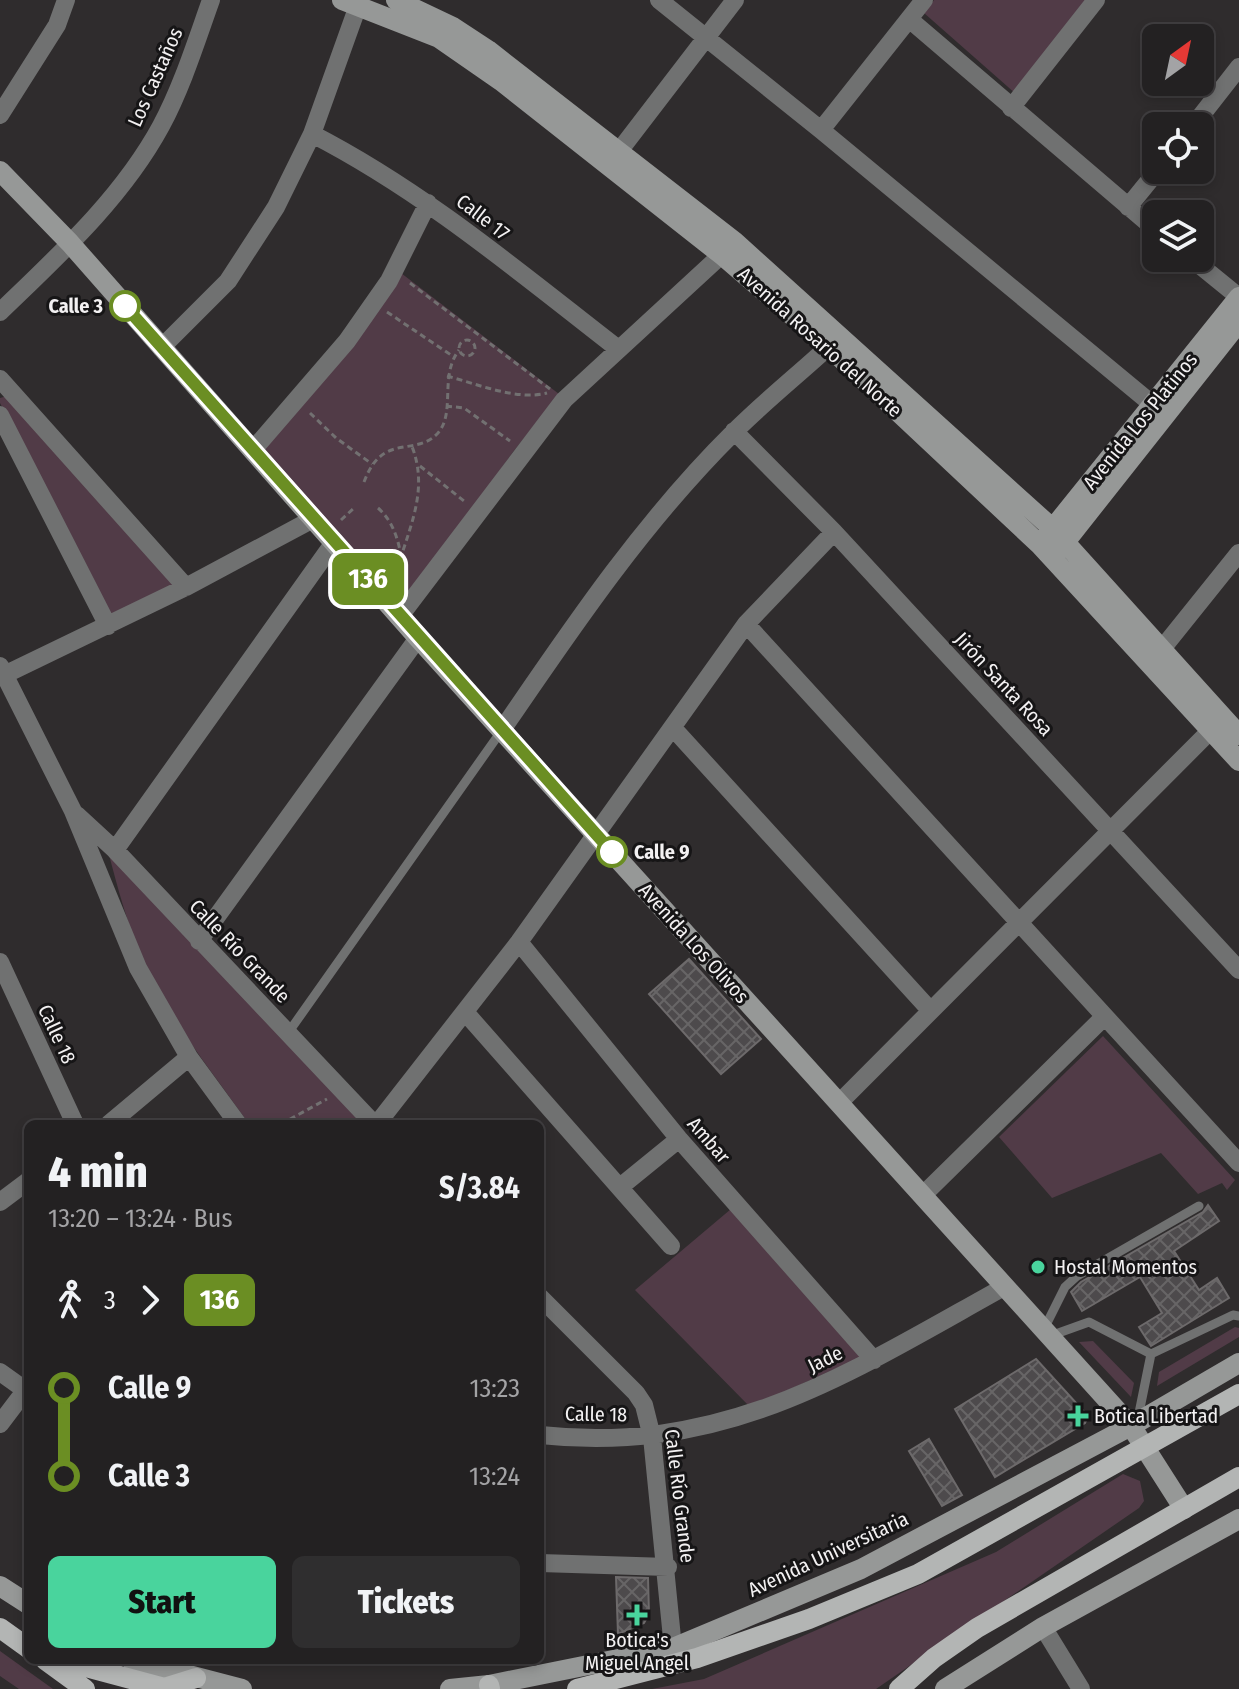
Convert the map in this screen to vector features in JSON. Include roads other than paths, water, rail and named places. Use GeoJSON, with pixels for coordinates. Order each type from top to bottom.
{"type":"FeatureCollection","features":[{"type":"Feature","properties":{"kind":"main road"},"geometry":{"type":"LineString","coordinates":[[577,1689],[697,1658],[918,1574],[1239,1394]]}},
{"type":"Feature","properties":{"kind":"main road"},"geometry":{"type":"LineString","coordinates":[[899,1689],[934,1658],[977,1628],[1239,1477]]}},
{"type":"Feature","properties":{"kind":"main road"},"geometry":{"type":"LineString","coordinates":[[0,1628],[24,1645]]}},
{"type":"Feature","properties":{"kind":"main road"},"geometry":{"type":"LineString","coordinates":[[51,1664],[85,1689]]}},
{"type":"Feature","properties":{"kind":"main road"},"geometry":{"type":"LineString","coordinates":[[75,1664],[166,1688],[196,1678]]}},
{"type":"Feature","properties":{"kind":"street"},"geometry":{"type":"LineString","coordinates":[[0,115],[57,25],[66,0]]}},
{"type":"Feature","properties":{"kind":"street","name":"Los Castaños"},"geometry":{"type":"LineString","coordinates":[[0,312],[70,243],[117,190],[161,126],[211,0]]}},
{"type":"Feature","properties":{"kind":"street","name":"Avenida Rosario del Norte"},"geometry":{"type":"LineString","coordinates":[[396,0],[453,27],[488,50],[614,159],[729,249],[834,341],[1053,543],[1218,724],[1239,761]]}},
{"type":"Feature","properties":{"kind":"street"},"geometry":{"type":"LineString","coordinates":[[659,0],[1159,410]]}},
{"type":"Feature","properties":{"kind":"street"},"geometry":{"type":"LineString","coordinates":[[614,159],[735,0]]}},
{"type":"Feature","properties":{"kind":"street"},"geometry":{"type":"LineString","coordinates":[[821,130],[924,0]]}},
{"type":"Feature","properties":{"kind":"street"},"geometry":{"type":"LineString","coordinates":[[1011,108],[1096,0]]}},
{"type":"Feature","properties":{"kind":"street"},"geometry":{"type":"LineString","coordinates":[[161,348],[228,281],[276,207],[312,134],[353,2]]}},
{"type":"Feature","properties":{"kind":"street","name":"Avenida Rosario del Norte"},"geometry":{"type":"LineString","coordinates":[[353,2],[439,38],[614,159]]}},
{"type":"Feature","properties":{"kind":"street"},"geometry":{"type":"LineString","coordinates":[[909,19],[1142,218]]}},
{"type":"Feature","properties":{"kind":"street"},"geometry":{"type":"LineString","coordinates":[[1204,112],[1239,67]]}},
{"type":"Feature","properties":{"kind":"street","name":"Calle 17"},"geometry":{"type":"LineString","coordinates":[[312,134],[366,161],[428,203],[617,348]]}},
{"type":"Feature","properties":{"kind":"street","name":"Avenida Los Olivos"},"geometry":{"type":"LineString","coordinates":[[0,171],[70,243],[313,519],[337,532],[418,638],[1004,1287],[1134,1424],[1184,1509]]}},
{"type":"Feature","properties":{"kind":"street"},"geometry":{"type":"LineString","coordinates":[[1128,207],[1147,184]]}},
{"type":"Feature","properties":{"kind":"street"},"geometry":{"type":"LineString","coordinates":[[252,451],[355,329],[389,281],[428,203]]}},
{"type":"Feature","properties":{"kind":"street"},"geometry":{"type":"LineString","coordinates":[[400,616],[564,400],[617,348],[729,249]]}},
{"type":"Feature","properties":{"kind":"street"},"geometry":{"type":"LineString","coordinates":[[1208,272],[1239,297]]}},
{"type":"Feature","properties":{"kind":"street","name":"Avenida Los Platinos"},"geometry":{"type":"LineString","coordinates":[[1053,543],[1159,410],[1239,297]]}},
{"type":"Feature","properties":{"kind":"street","name":"Avenida Los Platinos"},"geometry":{"type":"LineString","coordinates":[[1159,410],[1239,322]]}},
{"type":"Feature","properties":{"kind":"street"},"geometry":{"type":"LineString","coordinates":[[502,730],[597,591],[670,501],[734,431],[834,341]]}},
{"type":"Feature","properties":{"kind":"street"},"geometry":{"type":"LineString","coordinates":[[0,379],[186,587]]}},
{"type":"Feature","properties":{"kind":"street"},"geometry":{"type":"LineString","coordinates":[[0,415],[108,626]]}},
{"type":"Feature","properties":{"kind":"street","name":"Jirón Santa Rosa"},"geometry":{"type":"LineString","coordinates":[[734,431],[834,532],[1239,970]]}},
{"type":"Feature","properties":{"kind":"street"},"geometry":{"type":"LineString","coordinates":[[235,1120],[189,1057],[138,968],[73,811],[2,672],[108,626],[313,519]]}},
{"type":"Feature","properties":{"kind":"street"},"geometry":{"type":"LineString","coordinates":[[115,850],[337,532]]}},
{"type":"Feature","properties":{"kind":"street"},"geometry":{"type":"LineString","coordinates":[[379,1120],[519,942],[746,624],[834,532]]}},
{"type":"Feature","properties":{"kind":"street"},"geometry":{"type":"LineString","coordinates":[[1156,656],[1239,553]]}},
{"type":"Feature","properties":{"kind":"street"},"geometry":{"type":"LineString","coordinates":[[746,624],[1103,1018],[1239,1163]]}},
{"type":"Feature","properties":{"kind":"street"},"geometry":{"type":"LineString","coordinates":[[199,941],[418,638]]}},
{"type":"Feature","properties":{"kind":"street"},"geometry":{"type":"LineString","coordinates":[[839,1103],[1218,724]]}},
{"type":"Feature","properties":{"kind":"street","name":"Avenida Rosario del Norte"},"geometry":{"type":"LineString","coordinates":[[1218,724],[1239,735]]}},
{"type":"Feature","properties":{"kind":"street"},"geometry":{"type":"LineString","coordinates":[[673,728],[930,1010]]}},
{"type":"Feature","properties":{"kind":"street","name":"Calle Río Grande"},"geometry":{"type":"LineString","coordinates":[[73,811],[115,850],[372,1120]]}},
{"type":"Feature","properties":{"kind":"street","name":"Ambar"},"geometry":{"type":"LineString","coordinates":[[519,942],[679,1139],[874,1360]]}},
{"type":"Feature","properties":{"kind":"street","name":"Calle 18"},"geometry":{"type":"LineString","coordinates":[[0,962],[73,1120]]}},
{"type":"Feature","properties":{"kind":"street"},"geometry":{"type":"LineString","coordinates":[[465,1012],[671,1246]]}},
{"type":"Feature","properties":{"kind":"street"},"geometry":{"type":"LineString","coordinates":[[923,1195],[1103,1018]]}},
{"type":"Feature","properties":{"kind":"street"},"geometry":{"type":"LineString","coordinates":[[114,1120],[189,1057]]}},
{"type":"Feature","properties":{"kind":"street"},"geometry":{"type":"LineString","coordinates":[[620,1187],[679,1139]]}},
{"type":"Feature","properties":{"kind":"street"},"geometry":{"type":"LineString","coordinates":[[0,1202],[24,1184]]}},
{"type":"Feature","properties":{"kind":"street","name":"Jade"},"geometry":{"type":"LineString","coordinates":[[652,1437],[735,1420],[778,1406],[874,1360],[1004,1287]]}},
{"type":"Feature","properties":{"kind":"street","name":"Calle Río Grande"},"geometry":{"type":"LineString","coordinates":[[544,1301],[636,1393],[644,1405],[652,1437],[668,1567],[673,1648]]}},
{"type":"Feature","properties":{"kind":"street","name":"Avenida Universitaria"},"geometry":{"type":"LineString","coordinates":[[450,1689],[489,1687],[673,1648],[861,1569],[1134,1424],[1239,1363]]}},
{"type":"Feature","properties":{"kind":"street"},"geometry":{"type":"LineString","coordinates":[[0,1372],[24,1387]]}},
{"type":"Feature","properties":{"kind":"street"},"geometry":{"type":"LineString","coordinates":[[0,1424],[24,1393]]}},
{"type":"Feature","properties":{"kind":"street","name":"Calle 18"},"geometry":{"type":"LineString","coordinates":[[544,1435],[652,1437]]}},
{"type":"Feature","properties":{"kind":"street"},"geometry":{"type":"LineString","coordinates":[[945,1689],[1043,1627],[1239,1519]]}},
{"type":"Feature","properties":{"kind":"street"},"geometry":{"type":"LineString","coordinates":[[544,1563],[668,1567]]}},
{"type":"Feature","properties":{"kind":"street"},"geometry":{"type":"LineString","coordinates":[[0,1586],[24,1601]]}},
{"type":"Feature","properties":{"kind":"street"},"geometry":{"type":"LineString","coordinates":[[1043,1627],[1081,1689]]}},
{"type":"Feature","properties":{"kind":"street"},"geometry":{"type":"LineString","coordinates":[[145,1664],[242,1689]]}},
{"type":"Feature","properties":{"kind":"lane"},"geometry":{"type":"LineString","coordinates":[[288,1033],[502,730]]}},
{"type":"Feature","properties":{"kind":"lane"},"geometry":{"type":"LineString","coordinates":[[1047,1332],[1065,1287],[1077,1276],[1199,1206]]}},
{"type":"Feature","properties":{"kind":"lane"},"geometry":{"type":"LineString","coordinates":[[1151,1354],[1233,1315],[1239,1316]]}},
{"type":"Feature","properties":{"kind":"lane"},"geometry":{"type":"LineString","coordinates":[[1047,1332],[1089,1322],[1151,1354]]}},
{"type":"Feature","properties":{"kind":"lane"},"geometry":{"type":"LineString","coordinates":[[1134,1424],[1151,1354]]}},
{"type":"Feature","properties":{"kind":"place","name":"Calle 3"},"geometry":{"type":"Point","coordinates":[125,306]}},
{"type":"Feature","properties":{"kind":"place","name":"Calle 9"},"geometry":{"type":"Point","coordinates":[612,852]}},
{"type":"Feature","properties":{"kind":"place","name":"Hostal Momentos"},"geometry":{"type":"Point","coordinates":[1038,1267]}},
{"type":"Feature","properties":{"kind":"place","name":"Botica Libertad"},"geometry":{"type":"Point","coordinates":[1078,1416]}},
{"type":"Feature","properties":{"kind":"place","name":"Botica's Miguel Angel"},"geometry":{"type":"Point","coordinates":[637,1615]}}]}
